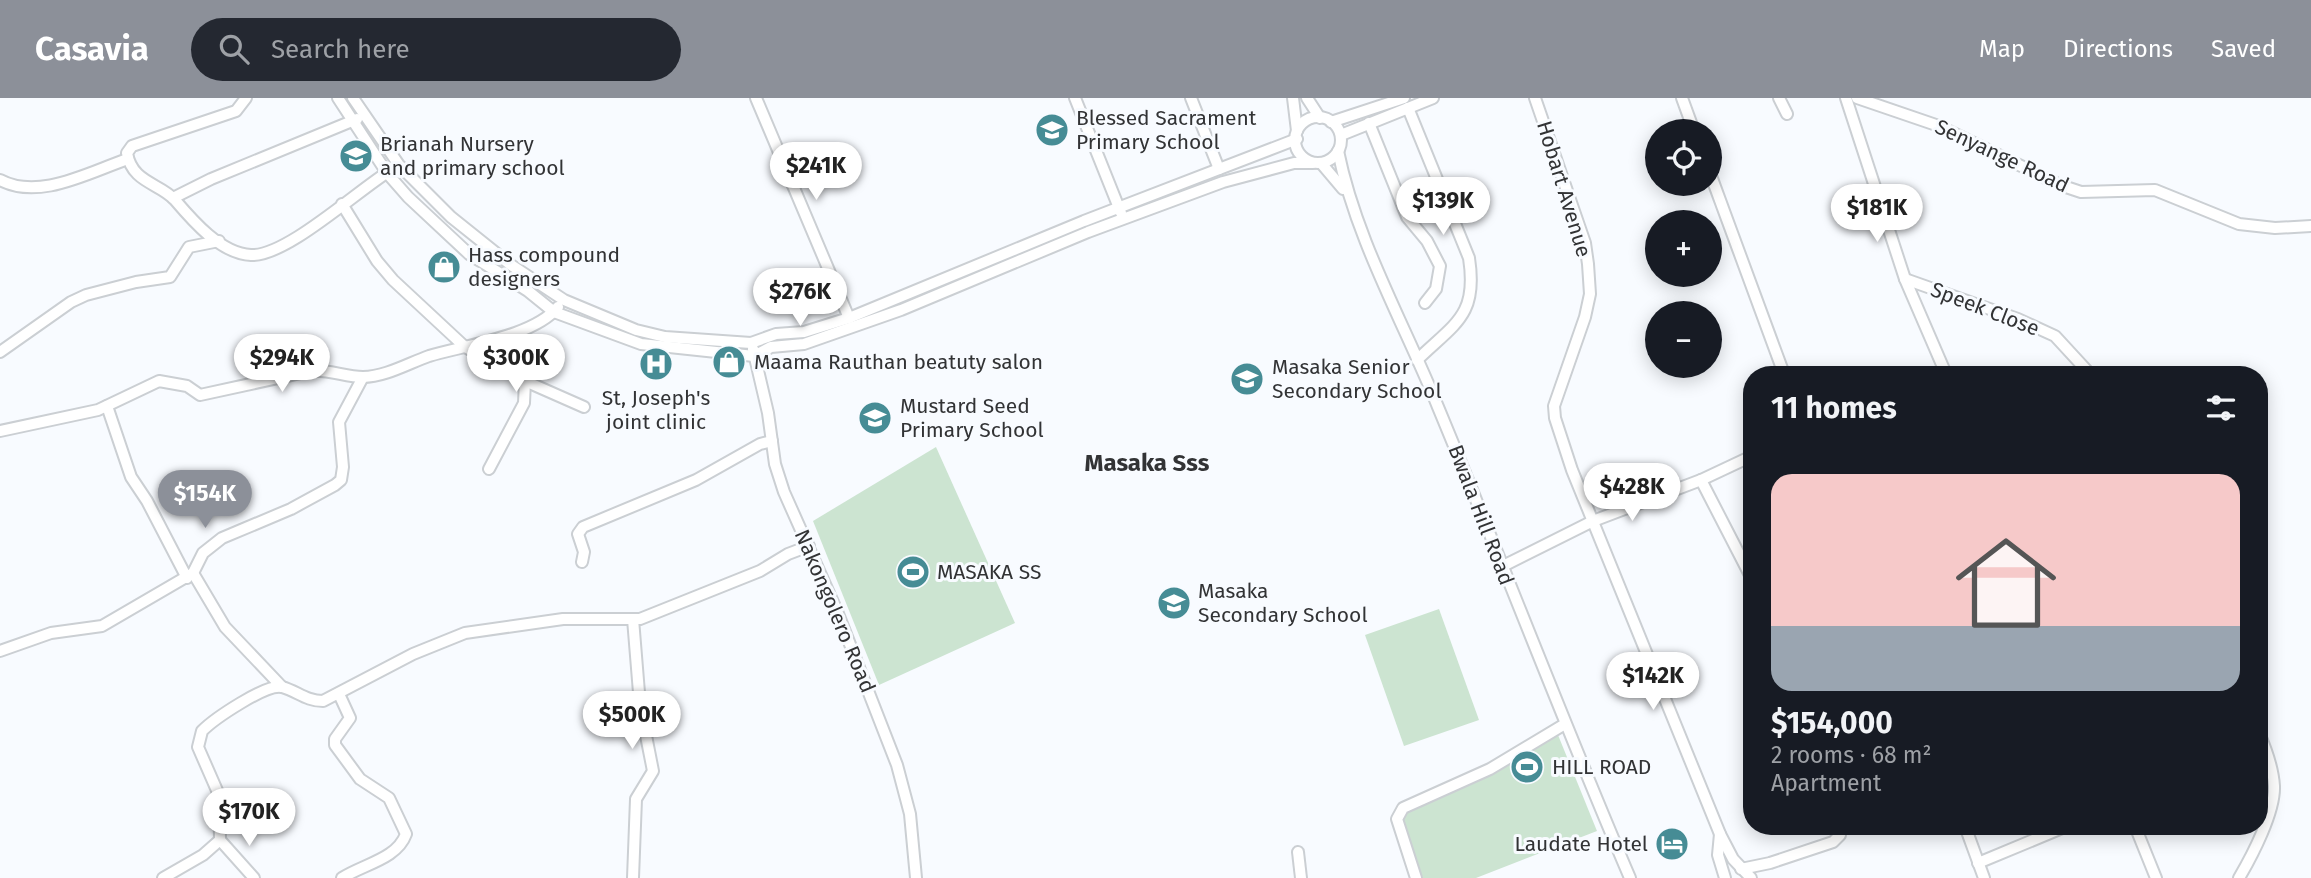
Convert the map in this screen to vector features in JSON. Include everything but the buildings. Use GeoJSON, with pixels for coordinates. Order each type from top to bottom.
{"type":"FeatureCollection","features":[{"type":"Feature","properties":{"kind":"street"},"geometry":{"type":"LineString","coordinates":[[246,98],[236,111],[132,146],[128,149],[128,159],[144,180],[173,198],[182,212],[219,241],[250,256],[274,251],[399,165]]}},
{"type":"Feature","properties":{"kind":"street"},"geometry":{"type":"LineString","coordinates":[[338,98],[387,173],[469,254],[528,291],[554,312],[641,344],[754,356],[772,347],[804,344],[901,310],[1297,135],[1307,120],[1320,118],[1332,122],[1433,98]]}},
{"type":"Feature","properties":{"kind":"street"},"geometry":{"type":"LineString","coordinates":[[353,98],[399,165],[451,217],[511,265],[564,300],[636,330],[665,337],[751,343],[776,334],[804,332],[849,318],[1121,213],[1294,163],[1317,163],[1331,159],[1338,151],[1340,135],[1332,122]]}},
{"type":"Feature","properties":{"kind":"street"},"geometry":{"type":"LineString","coordinates":[[756,98],[849,318]]}},
{"type":"Feature","properties":{"kind":"street"},"geometry":{"type":"LineString","coordinates":[[1075,98],[1121,213]]}},
{"type":"Feature","properties":{"kind":"street"},"geometry":{"type":"LineString","coordinates":[[1191,98],[1219,169]]}},
{"type":"Feature","properties":{"kind":"street"},"geometry":{"type":"LineString","coordinates":[[1293,98],[1299,153],[1331,172],[1347,194]]}},
{"type":"Feature","properties":{"kind":"street"},"geometry":{"type":"LineString","coordinates":[[1307,98],[1320,118]]}},
{"type":"Feature","properties":{"kind":"street","name":"Hobart Avenue"},"geometry":{"type":"LineString","coordinates":[[1535,98],[1585,243],[1590,294],[1557,393],[1555,418],[1593,521],[1720,834]]}},
{"type":"Feature","properties":{"kind":"street"},"geometry":{"type":"LineString","coordinates":[[1682,98],[1690,119]]}},
{"type":"Feature","properties":{"kind":"street"},"geometry":{"type":"LineString","coordinates":[[1779,98],[1787,114]]}},
{"type":"Feature","properties":{"kind":"street"},"geometry":{"type":"LineString","coordinates":[[1846,98],[1905,279],[1943,366]]}},
{"type":"Feature","properties":{"kind":"street","name":"Senyange Road"},"geometry":{"type":"LineString","coordinates":[[1857,98],[1939,126],[2060,185],[2081,192],[2155,190],[2239,224],[2275,228],[2311,226]]}},
{"type":"Feature","properties":{"kind":"street"},"geometry":{"type":"LineString","coordinates":[[1340,135],[1411,102]]}},
{"type":"Feature","properties":{"kind":"street"},"geometry":{"type":"LineString","coordinates":[[1411,102],[1469,258],[1472,279],[1469,303],[1455,326],[1417,360]]}},
{"type":"Feature","properties":{"kind":"street"},"geometry":{"type":"LineString","coordinates":[[173,198],[211,179],[363,116]]}},
{"type":"Feature","properties":{"kind":"street"},"geometry":{"type":"LineString","coordinates":[[1370,123],[1407,217],[1427,242],[1440,265],[1436,289],[1425,303]]}},
{"type":"Feature","properties":{"kind":"street","name":"Bwala Hill Road"},"geometry":{"type":"LineString","coordinates":[[1338,151],[1347,194],[1630,878]]}},
{"type":"Feature","properties":{"kind":"street"},"geometry":{"type":"LineString","coordinates":[[0,180],[25,189],[44,187],[128,159]]}},
{"type":"Feature","properties":{"kind":"street"},"geometry":{"type":"LineString","coordinates":[[1718,196],[1781,366]]}},
{"type":"Feature","properties":{"kind":"street"},"geometry":{"type":"LineString","coordinates":[[342,204],[377,261],[393,280],[465,347],[525,381],[584,407]]}},
{"type":"Feature","properties":{"kind":"street"},"geometry":{"type":"LineString","coordinates":[[0,352],[71,302],[136,282],[166,279],[174,273],[189,247],[219,241]]}},
{"type":"Feature","properties":{"kind":"street","name":"Speek Close"},"geometry":{"type":"LineString","coordinates":[[1905,279],[2018,319],[2055,336],[2083,366]]}},
{"type":"Feature","properties":{"kind":"street"},"geometry":{"type":"LineString","coordinates":[[0,431],[107,406],[159,381],[187,386],[200,395],[310,371],[324,370],[363,377],[499,339],[554,312],[564,300]]}},
{"type":"Feature","properties":{"kind":"street","name":"Nakongolero Road"},"geometry":{"type":"LineString","coordinates":[[751,343],[784,492],[809,546],[897,765],[910,814],[915,878]]}},
{"type":"Feature","properties":{"kind":"street"},"geometry":{"type":"LineString","coordinates":[[0,651],[51,634],[102,626],[190,575],[203,553],[222,538],[290,509],[341,480],[343,467],[339,422],[363,377]]}},
{"type":"Feature","properties":{"kind":"street"},"geometry":{"type":"LineString","coordinates":[[489,469],[524,403],[525,381]]}},
{"type":"Feature","properties":{"kind":"street"},"geometry":{"type":"LineString","coordinates":[[107,406],[131,477],[190,575],[225,626],[282,687],[314,701],[339,694],[413,654],[478,629],[563,619],[633,619],[718,590],[809,546]]}},
{"type":"Feature","properties":{"kind":"street"},"geometry":{"type":"LineString","coordinates":[[582,562],[584,552],[578,534],[583,527],[696,480],[760,444],[772,441]]}},
{"type":"Feature","properties":{"kind":"street"},"geometry":{"type":"LineString","coordinates":[[1502,567],[1593,521],[1701,480],[1743,460]]}},
{"type":"Feature","properties":{"kind":"street"},"geometry":{"type":"LineString","coordinates":[[1701,480],[1743,562]]}},
{"type":"Feature","properties":{"kind":"street"},"geometry":{"type":"LineString","coordinates":[[633,619],[640,705],[653,771],[636,799],[633,878]]}},
{"type":"Feature","properties":{"kind":"street"},"geometry":{"type":"LineString","coordinates":[[254,878],[220,840],[219,795],[198,747],[202,731],[264,690],[282,687]]}},
{"type":"Feature","properties":{"kind":"street"},"geometry":{"type":"LineString","coordinates":[[339,694],[350,718],[335,739],[335,745],[360,779],[389,798],[406,834],[396,852],[366,863],[342,878]]}},
{"type":"Feature","properties":{"kind":"street"},"geometry":{"type":"LineString","coordinates":[[1416,878],[1397,819],[1402,808],[1490,769],[1565,724]]}},
{"type":"Feature","properties":{"kind":"street"},"geometry":{"type":"LineString","coordinates":[[2268,759],[2272,771],[2273,793],[2268,809]]}},
{"type":"Feature","properties":{"kind":"street"},"geometry":{"type":"LineString","coordinates":[[1720,834],[1741,869],[1751,878]]}},
{"type":"Feature","properties":{"kind":"street"},"geometry":{"type":"LineString","coordinates":[[1720,834],[1718,855],[1725,878]]}},
{"type":"Feature","properties":{"kind":"street"},"geometry":{"type":"LineString","coordinates":[[1741,869],[1830,843],[1840,835]]}},
{"type":"Feature","properties":{"kind":"street"},"geometry":{"type":"LineString","coordinates":[[1968,835],[1984,878]]}},
{"type":"Feature","properties":{"kind":"street"},"geometry":{"type":"LineString","coordinates":[[1978,863],[2045,835]]}},
{"type":"Feature","properties":{"kind":"street"},"geometry":{"type":"LineString","coordinates":[[2139,835],[2156,878]]}},
{"type":"Feature","properties":{"kind":"street"},"geometry":{"type":"LineString","coordinates":[[2239,878],[2260,835]]}},
{"type":"Feature","properties":{"kind":"street"},"geometry":{"type":"LineString","coordinates":[[163,878],[203,855],[220,840]]}},
{"type":"Feature","properties":{"kind":"street"},"geometry":{"type":"LineString","coordinates":[[1298,852],[1301,878]]}},
{"type":"Feature","properties":{"kind":"green space","name":"MASAKA SS"},"geometry":{"type":"Polygon","coordinates":[[[936,447],[1015,623],[879,685],[813,521],[936,447]]]}},
{"type":"Feature","properties":{"kind":"green space"},"geometry":{"type":"Polygon","coordinates":[[[1439,609],[1479,720],[1404,746],[1365,635],[1439,609]]]}},
{"type":"Feature","properties":{"kind":"green space","name":"HILL ROAD"},"geometry":{"type":"Polygon","coordinates":[[[1556,730],[1597,831],[1476,878],[1423,878],[1398,816],[1556,730]]]}},
{"type":"Feature","properties":{"kind":"place","name":"Blessed Sacrament Primary School"},"geometry":{"type":"Point","coordinates":[1052,130]}},
{"type":"Feature","properties":{"kind":"place","name":"Brianah Nursery and primary school"},"geometry":{"type":"Point","coordinates":[356,156]}},
{"type":"Feature","properties":{"kind":"place","name":"Hass compound designers"},"geometry":{"type":"Point","coordinates":[444,267]}},
{"type":"Feature","properties":{"kind":"place","name":"Maama Rauthan beatuty salon"},"geometry":{"type":"Point","coordinates":[729,362]}},
{"type":"Feature","properties":{"kind":"place","name":"St, Joseph's joint clinic"},"geometry":{"type":"Point","coordinates":[656,364]}},
{"type":"Feature","properties":{"kind":"place","name":"Masaka Senior Secondary School"},"geometry":{"type":"Point","coordinates":[1247,379]}},
{"type":"Feature","properties":{"kind":"place","name":"Mustard Seed Primary School"},"geometry":{"type":"Point","coordinates":[875,418]}},
{"type":"Feature","properties":{"kind":"place","name":"MASAKA SS"},"geometry":{"type":"Point","coordinates":[913,572]}},
{"type":"Feature","properties":{"kind":"place","name":"Masaka Secondary School"},"geometry":{"type":"Point","coordinates":[1174,603]}},
{"type":"Feature","properties":{"kind":"place","name":"HILL ROAD"},"geometry":{"type":"Point","coordinates":[1527,767]}},
{"type":"Feature","properties":{"kind":"place","name":"Laudate Hotel"},"geometry":{"type":"Point","coordinates":[1672,844]}},
{"type":"Feature","properties":{"kind":"district","name":"Masaka Sss"},"geometry":{"type":"Point","coordinates":[1147,463]}}]}
